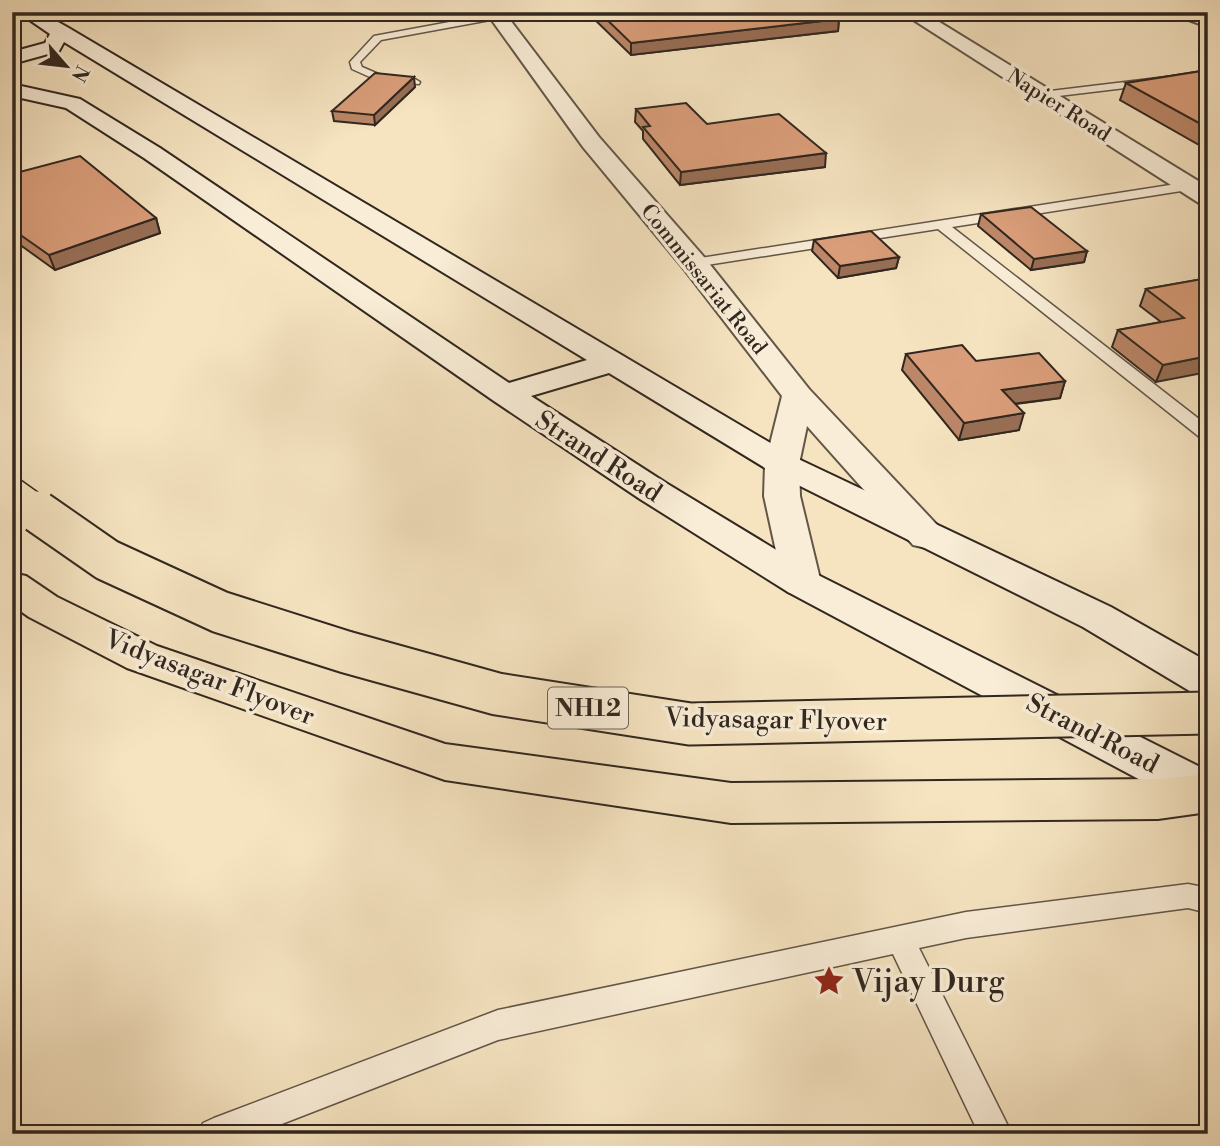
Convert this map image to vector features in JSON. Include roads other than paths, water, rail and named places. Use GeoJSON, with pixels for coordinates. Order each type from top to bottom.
{"type":"FeatureCollection","features":[{"type":"Feature","properties":{"kind":"highway","name":"Vidyasagar Flyover"},"geometry":{"type":"LineString","coordinates":[[12,494],[107,560],[220,612],[346,652],[496,694],[690,724],[1208,713]]}},
{"type":"Feature","properties":{"kind":"highway","name":"Vidyasagar Flyover"},"geometry":{"type":"LineString","coordinates":[[12,586],[43,607],[142,657],[445,762],[731,803],[1158,799],[1208,793]]}},
{"type":"Feature","properties":{"kind":"main road"},"geometry":{"type":"LineString","coordinates":[[27,12],[61,31],[139,93],[230,134],[782,464],[1097,617],[1208,682]]}},
{"type":"Feature","properties":{"kind":"main road","name":"Napier Road"},"geometry":{"type":"LineString","coordinates":[[910,12],[1208,198]]}},
{"type":"Feature","properties":{"kind":"main road"},"geometry":{"type":"LineString","coordinates":[[1184,12],[1208,22]]}},
{"type":"Feature","properties":{"kind":"main road","name":"Commissariat Road"},"geometry":{"type":"LineString","coordinates":[[496,14],[591,142],[694,262],[798,396],[926,536]]}},
{"type":"Feature","properties":{"kind":"main road"},"geometry":{"type":"LineString","coordinates":[[12,58],[52,47],[61,31]]}},
{"type":"Feature","properties":{"kind":"main road","name":"Strand Road"},"geometry":{"type":"LineString","coordinates":[[12,90],[73,103],[174,144],[505,394],[653,491],[802,583],[1208,793]]}},
{"type":"Feature","properties":{"kind":"main road"},"geometry":{"type":"LineString","coordinates":[[73,103],[108,103]]}},
{"type":"Feature","properties":{"kind":"main road"},"geometry":{"type":"LineString","coordinates":[[174,144],[230,134]]}},
{"type":"Feature","properties":{"kind":"main road"},"geometry":{"type":"LineString","coordinates":[[505,394],[614,362]]}},
{"type":"Feature","properties":{"kind":"main road"},"geometry":{"type":"LineString","coordinates":[[798,396],[782,464],[782,496],[802,583]]}},
{"type":"Feature","properties":{"kind":"lane"},"geometry":{"type":"LineString","coordinates":[[415,82],[382,79],[357,69],[355,62],[378,38],[496,14]]}},
{"type":"Feature","properties":{"kind":"lane"},"geometry":{"type":"LineString","coordinates":[[1042,95],[1208,75]]}},
{"type":"Feature","properties":{"kind":"lane"},"geometry":{"type":"LineString","coordinates":[[694,262],[1189,186]]}},
{"type":"Feature","properties":{"kind":"lane"},"geometry":{"type":"LineString","coordinates":[[940,224],[1208,435]]}},
{"type":"Feature","properties":{"kind":"lane"},"geometry":{"type":"LineString","coordinates":[[214,1134],[498,1025],[966,925],[1175,897],[1188,896],[1208,901]]}},
{"type":"Feature","properties":{"kind":"lane"},"geometry":{"type":"LineString","coordinates":[[900,939],[996,1134]]}},
{"type":"Feature","properties":{"kind":"place","name":"Vijay Durg"},"geometry":{"type":"Point","coordinates":[829,981]}}]}
